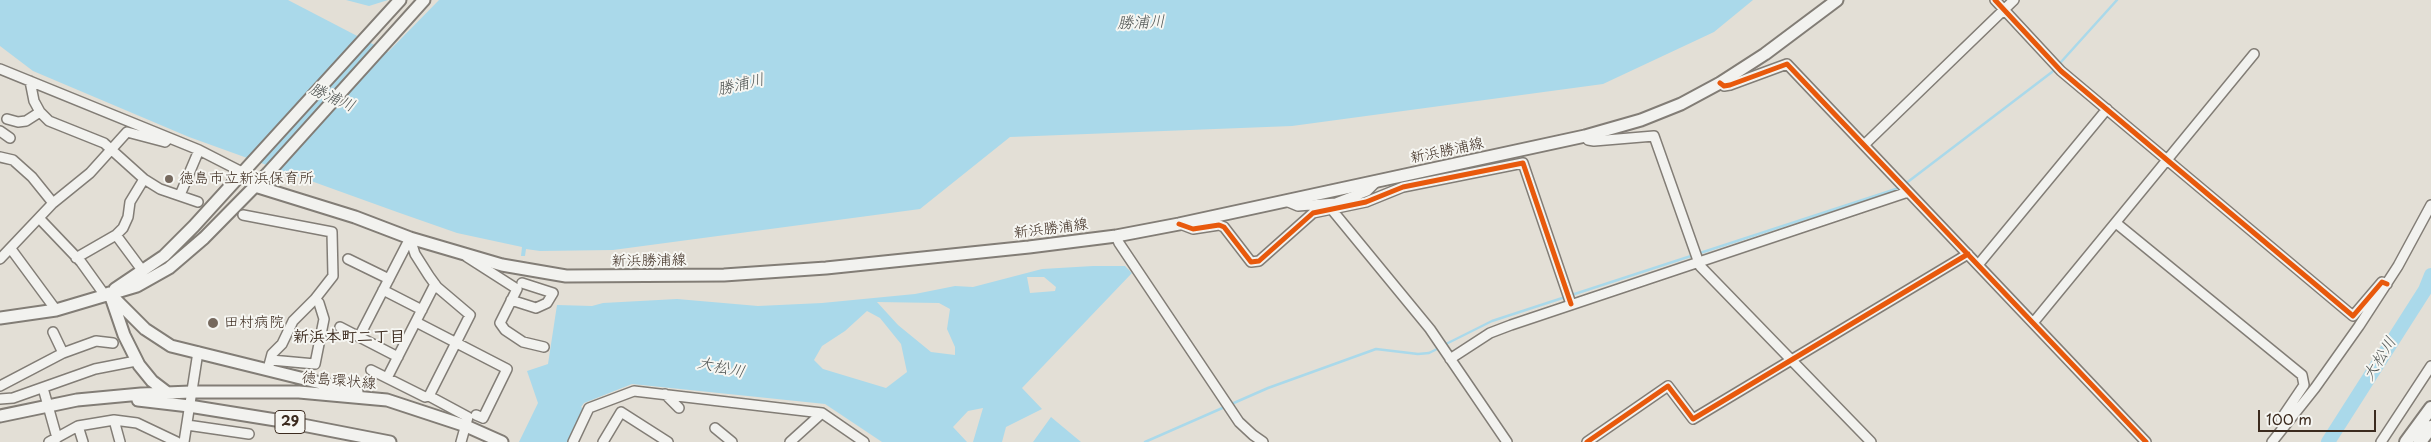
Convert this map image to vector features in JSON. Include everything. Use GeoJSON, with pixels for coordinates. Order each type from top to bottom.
{"type":"FeatureCollection","features":[{"type":"Feature","properties":{"kind":"highway"},"geometry":{"type":"LineString","coordinates":[[2406,442],[2431,408]]}},
{"type":"Feature","properties":{"kind":"highway"},"geometry":{"type":"LineString","coordinates":[[2420,442],[2431,427]]}},
{"type":"Feature","properties":{"kind":"main road"},"geometry":{"type":"LineString","coordinates":[[107,294],[170,250],[400,0]]}},
{"type":"Feature","properties":{"kind":"main road"},"geometry":{"type":"LineString","coordinates":[[0,318],[56,310],[137,286],[169,268],[204,238],[268,173],[424,0]]}},
{"type":"Feature","properties":{"kind":"main road","name":"新浜勝浦線"},"geometry":{"type":"LineString","coordinates":[[245,168],[255,186],[355,217],[410,238],[523,269],[566,276],[724,275],[826,268],[1116,236],[1585,136],[1642,120],[1681,104],[1720,83],[1765,54],[1836,0]]}},
{"type":"Feature","properties":{"kind":"main road","name":"29"},"geometry":{"type":"LineString","coordinates":[[107,294],[152,336],[171,346],[269,365],[387,400]]}},
{"type":"Feature","properties":{"kind":"main road","name":"徳島環状線"},"geometry":{"type":"LineString","coordinates":[[107,294],[136,361],[152,382],[166,393],[189,406]]}},
{"type":"Feature","properties":{"kind":"main road","name":"徳島環状線"},"geometry":{"type":"LineString","coordinates":[[0,416],[77,400],[191,392],[299,392],[387,400],[466,426],[502,442]]}},
{"type":"Feature","properties":{"kind":"main road","name":"徳島環状線"},"geometry":{"type":"LineString","coordinates":[[77,400],[141,400],[189,406],[334,429],[390,442]]}},
{"type":"Feature","properties":{"kind":"street"},"geometry":{"type":"LineString","coordinates":[[1995,0],[2061,71],[2354,316],[2382,282],[2387,284]]}},
{"type":"Feature","properties":{"kind":"street"},"geometry":{"type":"LineString","coordinates":[[1864,145],[2014,0]]}},
{"type":"Feature","properties":{"kind":"street"},"geometry":{"type":"LineString","coordinates":[[2033,323],[2254,54]]}},
{"type":"Feature","properties":{"kind":"street"},"geometry":{"type":"LineString","coordinates":[[1720,83],[1724,86],[1730,85],[1787,64],[2146,442]]}},
{"type":"Feature","properties":{"kind":"street"},"geometry":{"type":"LineString","coordinates":[[1,71],[245,168]]}},
{"type":"Feature","properties":{"kind":"street"},"geometry":{"type":"LineString","coordinates":[[30,81],[34,101],[40,112],[49,121],[104,143],[144,179],[160,189],[198,202]]}},
{"type":"Feature","properties":{"kind":"street"},"geometry":{"type":"LineString","coordinates":[[1978,265],[2107,109]]}},
{"type":"Feature","properties":{"kind":"street"},"geometry":{"type":"LineString","coordinates":[[6,120],[26,121],[40,112]]}},
{"type":"Feature","properties":{"kind":"street"},"geometry":{"type":"LineString","coordinates":[[0,259],[53,203],[90,174],[126,132],[165,142],[170,138]]}},
{"type":"Feature","properties":{"kind":"street"},"geometry":{"type":"LineString","coordinates":[[1585,136],[1588,140],[1594,141],[1654,136],[1698,262],[1871,442]]}},
{"type":"Feature","properties":{"kind":"street"},"geometry":{"type":"LineString","coordinates":[[180,195],[199,150]]}},
{"type":"Feature","properties":{"kind":"street"},"geometry":{"type":"LineString","coordinates":[[0,157],[13,160],[32,177],[53,203]]}},
{"type":"Feature","properties":{"kind":"street"},"geometry":{"type":"LineString","coordinates":[[1286,201],[1298,206],[1329,206],[1366,202],[1403,187],[1523,163],[1570,304]]}},
{"type":"Feature","properties":{"kind":"street"},"geometry":{"type":"LineString","coordinates":[[76,258],[116,235],[128,217],[130,202],[144,179]]}},
{"type":"Feature","properties":{"kind":"street"},"geometry":{"type":"LineString","coordinates":[[1179,224],[1193,229],[1219,224],[1224,227],[1251,262],[1260,261],[1313,213],[1367,191],[1376,182]]}},
{"type":"Feature","properties":{"kind":"street"},"geometry":{"type":"LineString","coordinates":[[1450,359],[1490,333],[1570,304],[1908,192]]}},
{"type":"Feature","properties":{"kind":"street"},"geometry":{"type":"LineString","coordinates":[[2272,442],[2315,388],[2387,284],[2431,205]]}},
{"type":"Feature","properties":{"kind":"street"},"geometry":{"type":"LineString","coordinates":[[1329,206],[1430,330],[1508,442]]}},
{"type":"Feature","properties":{"kind":"street"},"geometry":{"type":"LineString","coordinates":[[243,215],[332,232],[335,272],[315,299],[293,321],[282,344],[272,354],[269,365],[315,364],[324,319],[320,303],[315,299]]}},
{"type":"Feature","properties":{"kind":"street"},"geometry":{"type":"LineString","coordinates":[[39,218],[82,262],[107,294]]}},
{"type":"Feature","properties":{"kind":"street"},"geometry":{"type":"LineString","coordinates":[[2116,223],[2302,375],[2304,386],[2282,419],[2285,425]]}},
{"type":"Feature","properties":{"kind":"street"},"geometry":{"type":"LineString","coordinates":[[116,235],[142,270]]}},
{"type":"Feature","properties":{"kind":"street"},"geometry":{"type":"LineString","coordinates":[[1116,236],[1239,422],[1263,442]]}},
{"type":"Feature","properties":{"kind":"street"},"geometry":{"type":"LineString","coordinates":[[359,336],[410,238]]}},
{"type":"Feature","properties":{"kind":"street"},"geometry":{"type":"LineString","coordinates":[[410,238],[415,254],[435,284],[470,315],[430,396]]}},
{"type":"Feature","properties":{"kind":"street"},"geometry":{"type":"LineString","coordinates":[[11,249],[56,310]]}},
{"type":"Feature","properties":{"kind":"street"},"geometry":{"type":"LineString","coordinates":[[464,254],[520,286],[553,293],[547,303],[536,308],[511,300]]}},
{"type":"Feature","properties":{"kind":"street"},"geometry":{"type":"LineString","coordinates":[[1587,442],[1668,386],[1693,419],[1968,254]]}},
{"type":"Feature","properties":{"kind":"street"},"geometry":{"type":"LineString","coordinates":[[348,259],[389,279]]}},
{"type":"Feature","properties":{"kind":"street"},"geometry":{"type":"LineString","coordinates":[[523,269],[520,286],[500,323],[511,335],[523,342],[544,348]]}},
{"type":"Feature","properties":{"kind":"street"},"geometry":{"type":"LineString","coordinates":[[387,378],[435,284]]}},
{"type":"Feature","properties":{"kind":"street"},"geometry":{"type":"LineString","coordinates":[[383,290],[422,310]]}},
{"type":"Feature","properties":{"kind":"street"},"geometry":{"type":"LineString","coordinates":[[416,322],[507,369],[483,418],[476,415]]}},
{"type":"Feature","properties":{"kind":"street"},"geometry":{"type":"LineString","coordinates":[[340,327],[398,357]]}},
{"type":"Feature","properties":{"kind":"street"},"geometry":{"type":"LineString","coordinates":[[53,332],[62,353]]}},
{"type":"Feature","properties":{"kind":"street"},"geometry":{"type":"LineString","coordinates":[[0,386],[62,353],[96,340],[112,343]]}},
{"type":"Feature","properties":{"kind":"street"},"geometry":{"type":"LineString","coordinates":[[184,442],[198,352]]}},
{"type":"Feature","properties":{"kind":"street"},"geometry":{"type":"LineString","coordinates":[[0,399],[13,398],[95,369],[136,361]]}},
{"type":"Feature","properties":{"kind":"street"},"geometry":{"type":"LineString","coordinates":[[2382,442],[2431,366]]}},
{"type":"Feature","properties":{"kind":"street"},"geometry":{"type":"LineString","coordinates":[[371,370],[425,397],[430,396],[468,417],[462,442]]}},
{"type":"Feature","properties":{"kind":"street"},"geometry":{"type":"LineString","coordinates":[[43,388],[48,405],[53,440],[78,426],[114,420],[137,423],[176,442]]}},
{"type":"Feature","properties":{"kind":"street"},"geometry":{"type":"LineString","coordinates":[[572,442],[588,408],[634,391],[822,413],[864,442]]}},
{"type":"Feature","properties":{"kind":"street"},"geometry":{"type":"LineString","coordinates":[[665,394],[678,408]]}},
{"type":"Feature","properties":{"kind":"street"},"geometry":{"type":"LineString","coordinates":[[603,442],[621,412],[668,442]]}},
{"type":"Feature","properties":{"kind":"street"},"geometry":{"type":"LineString","coordinates":[[792,441],[822,413]]}},
{"type":"Feature","properties":{"kind":"street"},"geometry":{"type":"LineString","coordinates":[[114,420],[120,442]]}},
{"type":"Feature","properties":{"kind":"street"},"geometry":{"type":"LineString","coordinates":[[187,425],[249,434]]}},
{"type":"Feature","properties":{"kind":"street"},"geometry":{"type":"LineString","coordinates":[[78,426],[83,442]]}},
{"type":"Feature","properties":{"kind":"street"},"geometry":{"type":"LineString","coordinates":[[715,428],[732,442]]}},
{"type":"Feature","properties":{"kind":"water","name":"勝浦川"},"geometry":{"type":"Polygon","coordinates":[[[0,0],[288,0],[388,52],[439,0],[1753,0],[1714,32],[1603,84],[1292,126],[1010,137],[920,209],[613,250],[540,251],[526,249],[525,256],[521,256],[522,247],[457,233],[397,212],[189,137],[33,71],[0,46],[0,0]]]}},
{"type":"Feature","properties":{"kind":"water"},"geometry":{"type":"Polygon","coordinates":[[[346,0],[388,0],[369,6],[346,0]]]}},
{"type":"Feature","properties":{"kind":"water"},"geometry":{"type":"Polygon","coordinates":[[[1125,266],[1132,273],[1022,388],[1042,409],[1006,427],[1002,442],[973,442],[983,408],[968,411],[953,427],[967,442],[882,442],[825,404],[632,384],[584,403],[581,407],[584,409],[569,442],[519,442],[538,403],[527,371],[548,364],[557,305],[592,306],[603,303],[677,299],[758,306],[822,303],[915,294],[955,286],[973,287],[1042,269],[1125,266]],[[1027,277],[1030,293],[1055,291],[1056,287],[1044,277],[1027,277]],[[877,302],[898,325],[931,352],[955,355],[955,347],[947,329],[950,309],[939,303],[877,302]],[[867,311],[845,331],[822,346],[814,360],[823,369],[886,388],[907,372],[901,344],[880,318],[867,311]]]}},
{"type":"Feature","properties":{"kind":"water"},"geometry":{"type":"Polygon","coordinates":[[[1051,417],[1081,442],[1033,442],[1051,417]]]}},
{"type":"Feature","properties":{"kind":"waterway"},"geometry":{"type":"LineString","coordinates":[[1444,345],[1492,321],[1896,189],[2052,72],[2117,0]]}},
{"type":"Feature","properties":{"kind":"waterway","name":"大松川"},"geometry":{"type":"LineString","coordinates":[[2328,442],[2425,290],[2431,275]]}},
{"type":"Feature","properties":{"kind":"waterway"},"geometry":{"type":"LineString","coordinates":[[1145,442],[1268,388],[1376,349],[1418,354],[1429,353],[1439,348]]}},
{"type":"Feature","properties":{"kind":"cycle path"},"geometry":{"type":"LineString","coordinates":[[1995,0],[2061,71],[2353,316],[2382,282],[2387,284]]}},
{"type":"Feature","properties":{"kind":"cycle path"},"geometry":{"type":"LineString","coordinates":[[1720,83],[1724,86],[1730,85],[1787,64],[2146,442]]}},
{"type":"Feature","properties":{"kind":"cycle path"},"geometry":{"type":"LineString","coordinates":[[1179,224],[1193,229],[1219,225],[1224,227],[1251,262],[1259,261],[1313,213],[1366,202],[1403,187],[1523,163],[1571,304]]}},
{"type":"Feature","properties":{"kind":"cycle path"},"geometry":{"type":"LineString","coordinates":[[1587,442],[1668,386],[1693,419],[1968,254]]}},
{"type":"Feature","properties":{"kind":"place","name":"徳島市立新浜保育所"},"geometry":{"type":"Point","coordinates":[169,179]}},
{"type":"Feature","properties":{"kind":"place","name":"田村病院"},"geometry":{"type":"Point","coordinates":[213,323]}},
{"type":"Feature","properties":{"kind":"district","name":"新浜本町二丁目"},"geometry":{"type":"Point","coordinates":[349,338]}}]}
